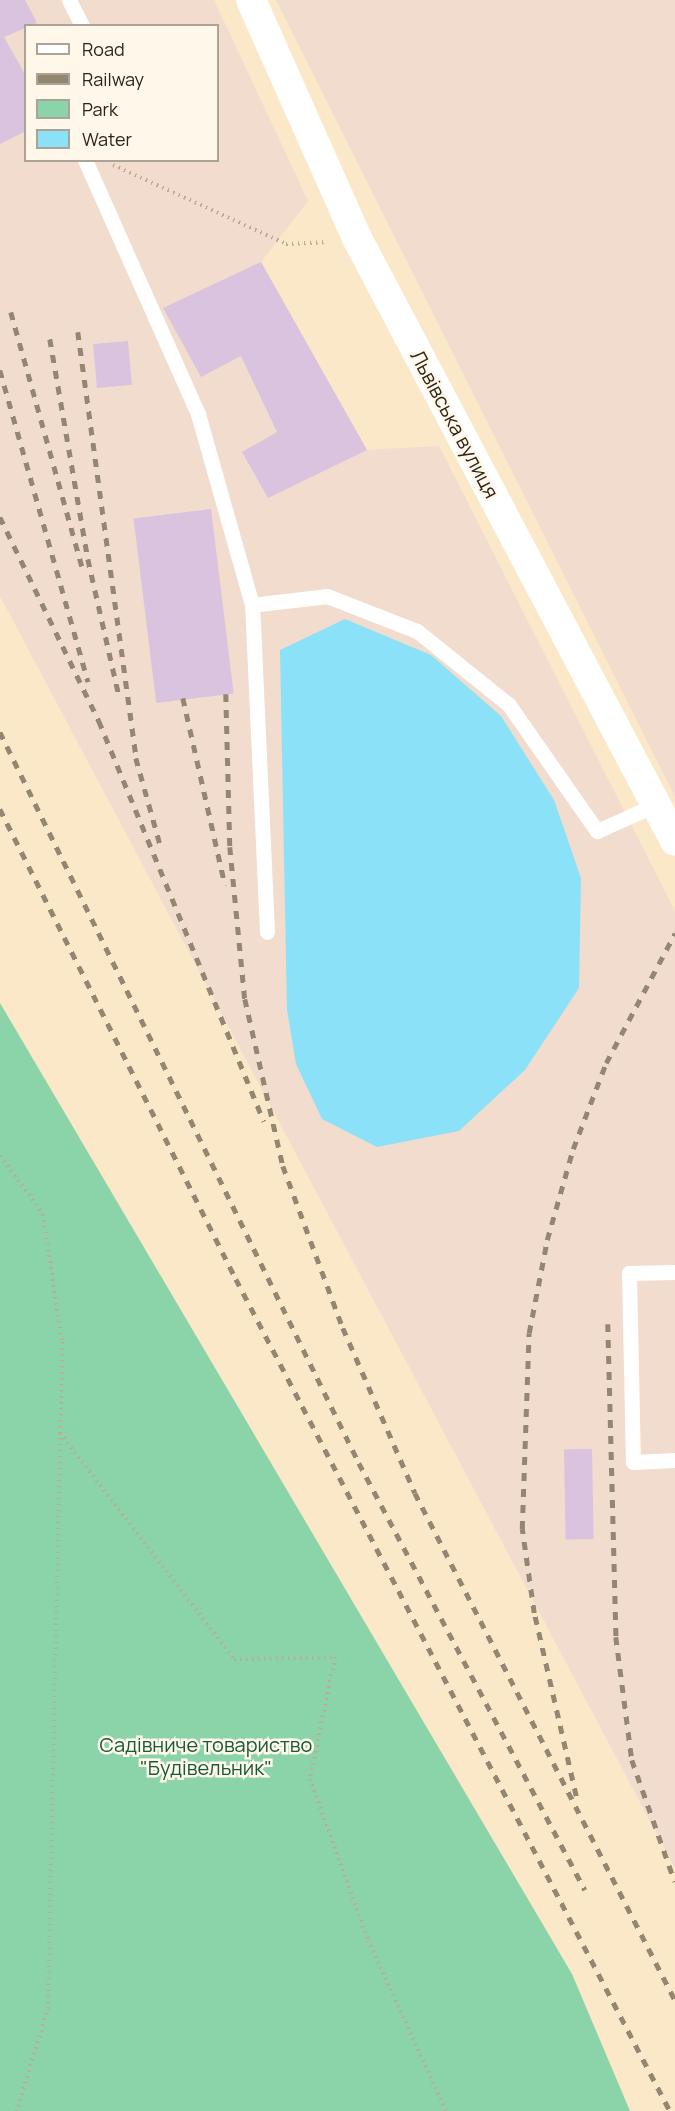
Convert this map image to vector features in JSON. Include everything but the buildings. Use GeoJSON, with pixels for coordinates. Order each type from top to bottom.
{"type":"FeatureCollection","features":[{"type":"Feature","properties":{"kind":"street","name":"Львівська вулиця"},"geometry":{"type":"LineString","coordinates":[[251,0],[358,240],[675,841]]}},
{"type":"Feature","properties":{"kind":"lane"},"geometry":{"type":"LineString","coordinates":[[69,0],[81,24]]}},
{"type":"Feature","properties":{"kind":"lane"},"geometry":{"type":"LineString","coordinates":[[86,162],[198,414],[252,605],[267,932]]}},
{"type":"Feature","properties":{"kind":"lane"},"geometry":{"type":"LineString","coordinates":[[252,605],[327,596],[417,632],[509,705],[597,831],[655,805]]}},
{"type":"Feature","properties":{"kind":"lane"},"geometry":{"type":"LineString","coordinates":[[675,1272],[629,1274],[633,1462],[675,1460]]}},
{"type":"Feature","properties":{"kind":"path"},"geometry":{"type":"LineString","coordinates":[[107,162],[286,244],[358,240]]}},
{"type":"Feature","properties":{"kind":"path"},"geometry":{"type":"LineString","coordinates":[[0,1156],[43,1214],[62,1342],[48,2007],[17,2111]]}},
{"type":"Feature","properties":{"kind":"path"},"geometry":{"type":"LineString","coordinates":[[60,1432],[234,1659],[335,1657],[310,1779],[368,1940],[446,2111]]}},
{"type":"Feature","properties":{"kind":"shaded area"},"geometry":{"type":"Polygon","coordinates":[[[0,0],[214,0],[308,201],[261,262],[367,450],[439,446],[675,911],[675,1868],[0,596],[0,0]]]}},
{"type":"Feature","properties":{"kind":"shaded area"},"geometry":{"type":"Polygon","coordinates":[[[276,0],[675,0],[675,797],[276,0]]]}},
{"type":"Feature","properties":{"kind":"green space","name":"Садівниче товариство \"Будівельник\""},"geometry":{"type":"Polygon","coordinates":[[[0,1003],[572,1974],[630,2111],[0,2111],[0,1003]]]}},
{"type":"Feature","properties":{"kind":"water"},"geometry":{"type":"Polygon","coordinates":[[[345,619],[431,655],[501,716],[554,800],[581,878],[579,988],[525,1070],[459,1131],[377,1147],[322,1119],[296,1064],[287,1010],[280,650],[345,619]]]}},
{"type":"Feature","properties":{"kind":"railway"},"geometry":{"type":"LineString","coordinates":[[11,312],[82,566]]}},
{"type":"Feature","properties":{"kind":"railway"},"geometry":{"type":"LineString","coordinates":[[78,332],[136,758],[160,844]]}},
{"type":"Feature","properties":{"kind":"railway"},"geometry":{"type":"LineString","coordinates":[[50,339],[88,559],[119,695]]}},
{"type":"Feature","properties":{"kind":"railway"},"geometry":{"type":"LineString","coordinates":[[0,370],[88,682]]}},
{"type":"Feature","properties":{"kind":"railway"},"geometry":{"type":"LineString","coordinates":[[0,517],[99,721],[264,1121]]}},
{"type":"Feature","properties":{"kind":"railway"},"geometry":{"type":"LineString","coordinates":[[226,694],[230,847],[245,999],[283,1166],[343,1328],[415,1493],[675,2000]]}},
{"type":"Feature","properties":{"kind":"railway"},"geometry":{"type":"LineString","coordinates":[[183,698],[225,885]]}},
{"type":"Feature","properties":{"kind":"railway"},"geometry":{"type":"LineString","coordinates":[[0,732],[359,1463],[585,1890]]}},
{"type":"Feature","properties":{"kind":"railway"},"geometry":{"type":"LineString","coordinates":[[0,809],[236,1279],[670,2111]]}},
{"type":"Feature","properties":{"kind":"railway"},"geometry":{"type":"LineString","coordinates":[[576,1796],[534,1613],[522,1529],[529,1333],[547,1240],[573,1149],[606,1063],[675,933]]}},
{"type":"Feature","properties":{"kind":"railway"},"geometry":{"type":"LineString","coordinates":[[608,1324],[616,1637],[632,1760],[675,1882]]}}]}
